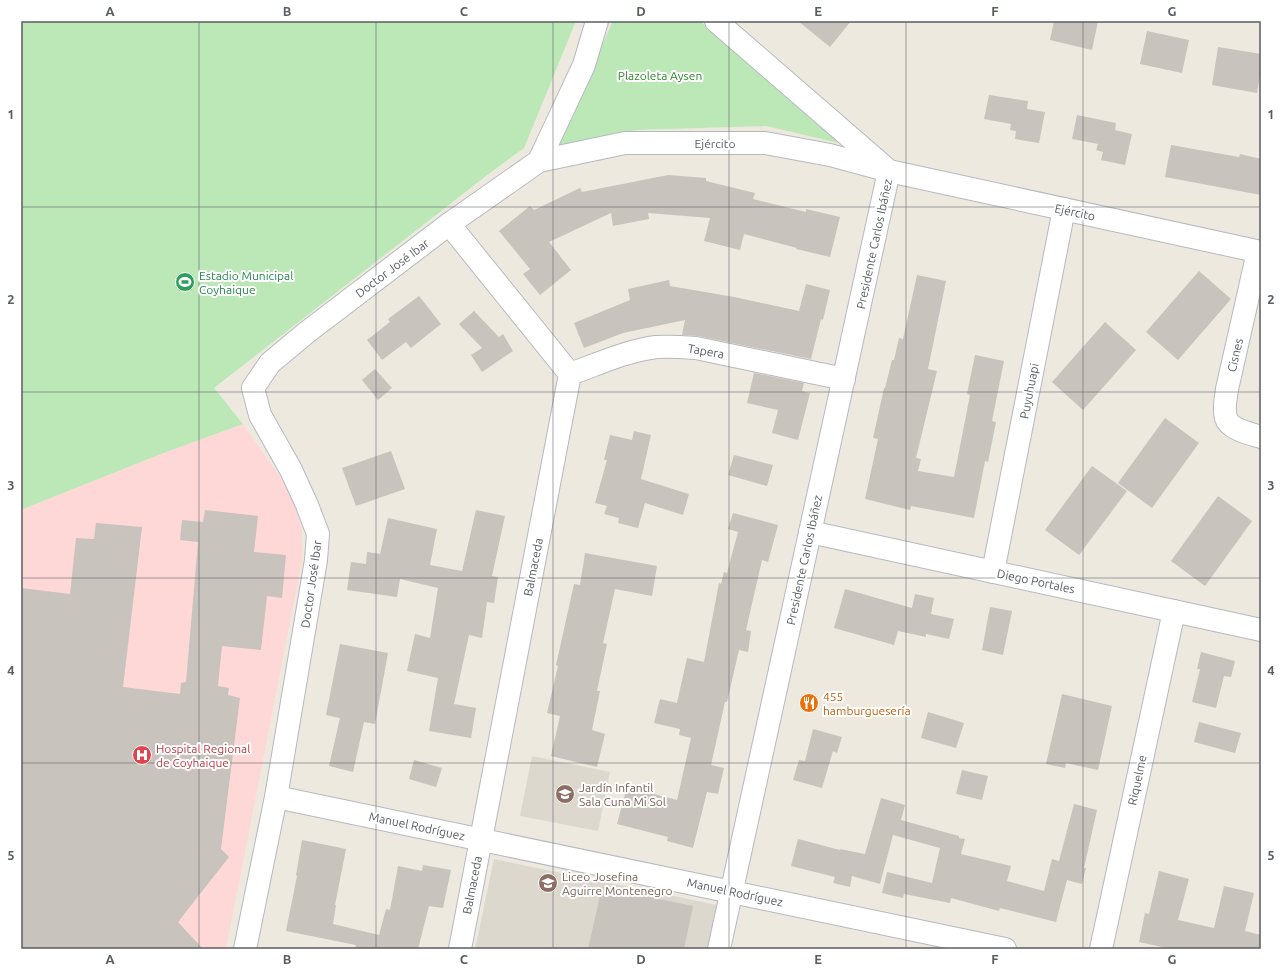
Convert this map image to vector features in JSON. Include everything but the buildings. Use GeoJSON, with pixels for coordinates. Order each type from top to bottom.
{"type":"FeatureCollection","features":[{"type":"Feature","properties":{"kind":"street"},"geometry":{"type":"LineString","coordinates":[[539,162],[584,65],[597,21]]}},
{"type":"Feature","properties":{"kind":"street","name":"Ejército"},"geometry":{"type":"LineString","coordinates":[[716,21],[889,171]]}},
{"type":"Feature","properties":{"kind":"street","name":"Ejército"},"geometry":{"type":"LineString","coordinates":[[449,224],[539,162],[625,143],[765,144],[830,155],[889,171],[1260,252]]}},
{"type":"Feature","properties":{"kind":"street","name":"Presidente Carlos Ibáñez"},"geometry":{"type":"LineString","coordinates":[[719,949],[889,171]]}},
{"type":"Feature","properties":{"kind":"street","name":"Puyuhuapi"},"geometry":{"type":"LineString","coordinates":[[993,572],[1064,209]]}},
{"type":"Feature","properties":{"kind":"street"},"geometry":{"type":"LineString","coordinates":[[449,224],[570,374]]}},
{"type":"Feature","properties":{"kind":"street","name":"Doctor José Ibar"},"geometry":{"type":"LineString","coordinates":[[245,949],[276,797],[316,560],[318,534],[291,470],[260,415],[253,388],[270,363],[306,333],[449,224]]}},
{"type":"Feature","properties":{"kind":"street","name":"Cisnes"},"geometry":{"type":"LineString","coordinates":[[1260,252],[1224,406],[1226,419],[1231,424],[1239,430],[1261,437]]}},
{"type":"Feature","properties":{"kind":"street","name":"Tapera"},"geometry":{"type":"LineString","coordinates":[[570,374],[639,350],[657,347],[675,347],[696,348],[844,379]]}},
{"type":"Feature","properties":{"kind":"street","name":"Balmaceda"},"geometry":{"type":"LineString","coordinates":[[460,949],[570,374]]}},
{"type":"Feature","properties":{"kind":"street","name":"Diego Portales"},"geometry":{"type":"LineString","coordinates":[[810,532],[1261,630]]}},
{"type":"Feature","properties":{"kind":"street","name":"Riquelme"},"geometry":{"type":"LineString","coordinates":[[1101,949],[1174,612]]}},
{"type":"Feature","properties":{"kind":"street","name":"Manuel Rodríguez"},"geometry":{"type":"LineString","coordinates":[[276,797],[1005,949]]}},
{"type":"Feature","properties":{"kind":"shaded area","name":"Hospital Regional de Coyhaique"},"geometry":{"type":"Polygon","coordinates":[[[243,424],[291,493],[302,531],[302,561],[226,949],[21,949],[21,510],[166,452],[243,424]]]}},
{"type":"Feature","properties":{"kind":"shaded area","name":"Jardín Infantil Sala Cuna Mi Sol"},"geometry":{"type":"Polygon","coordinates":[[[532,756],[610,772],[598,831],[520,816],[532,756]]]}},
{"type":"Feature","properties":{"kind":"shaded area","name":"Liceo Josefina Aguirre Montenegro"},"geometry":{"type":"Polygon","coordinates":[[[494,859],[722,906],[712,949],[475,949],[494,859]]]}},
{"type":"Feature","properties":{"kind":"green space","name":"Estadio Municipal Coyhaique"},"geometry":{"type":"Polygon","coordinates":[[[21,21],[576,21],[524,148],[214,388],[243,424],[166,452],[21,510],[21,21]]]}},
{"type":"Feature","properties":{"kind":"green space","name":"Plazoleta Aysen"},"geometry":{"type":"Polygon","coordinates":[[[613,21],[700,21],[839,143],[766,126],[637,130],[556,146],[613,21]]]}},
{"type":"Feature","properties":{"kind":"place","name":"Estadio Municipal Coyhaique"},"geometry":{"type":"Point","coordinates":[185,282]}},
{"type":"Feature","properties":{"kind":"place","name":"455 hamburguesería"},"geometry":{"type":"Point","coordinates":[809,703]}},
{"type":"Feature","properties":{"kind":"place","name":"Hospital Regional de Coyhaique"},"geometry":{"type":"Point","coordinates":[142,755]}},
{"type":"Feature","properties":{"kind":"place","name":"Jardín Infantil Sala Cuna Mi Sol"},"geometry":{"type":"Point","coordinates":[565,794]}},
{"type":"Feature","properties":{"kind":"place","name":"Liceo Josefina Aguirre Montenegro"},"geometry":{"type":"Point","coordinates":[548,883]}}]}
